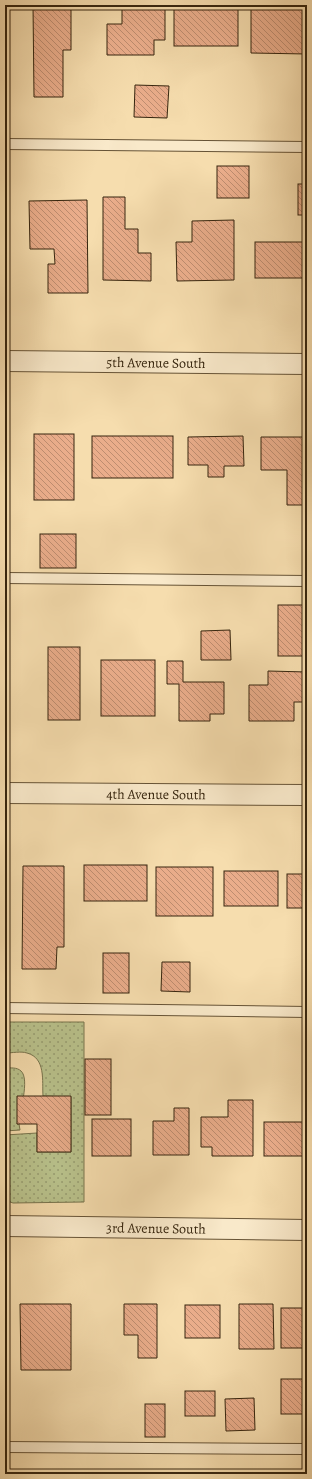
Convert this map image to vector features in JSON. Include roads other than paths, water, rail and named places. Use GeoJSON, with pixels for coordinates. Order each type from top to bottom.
{"type":"FeatureCollection","features":[{"type":"Feature","properties":{"kind":"street","name":"5th Avenue South"},"geometry":{"type":"LineString","coordinates":[[5,361],[307,364]]}},
{"type":"Feature","properties":{"kind":"street","name":"4th Avenue South"},"geometry":{"type":"LineString","coordinates":[[5,793],[307,795]]}},
{"type":"Feature","properties":{"kind":"street","name":"3rd Avenue South"},"geometry":{"type":"LineString","coordinates":[[5,1226],[307,1230]]}},
{"type":"Feature","properties":{"kind":"lane"},"geometry":{"type":"LineString","coordinates":[[5,144],[307,147]]}},
{"type":"Feature","properties":{"kind":"lane"},"geometry":{"type":"LineString","coordinates":[[5,578],[307,581]]}},
{"type":"Feature","properties":{"kind":"lane"},"geometry":{"type":"LineString","coordinates":[[5,1008],[307,1012]]}},
{"type":"Feature","properties":{"kind":"lane"},"geometry":{"type":"LineString","coordinates":[[5,1447],[307,1450]]}}]}
